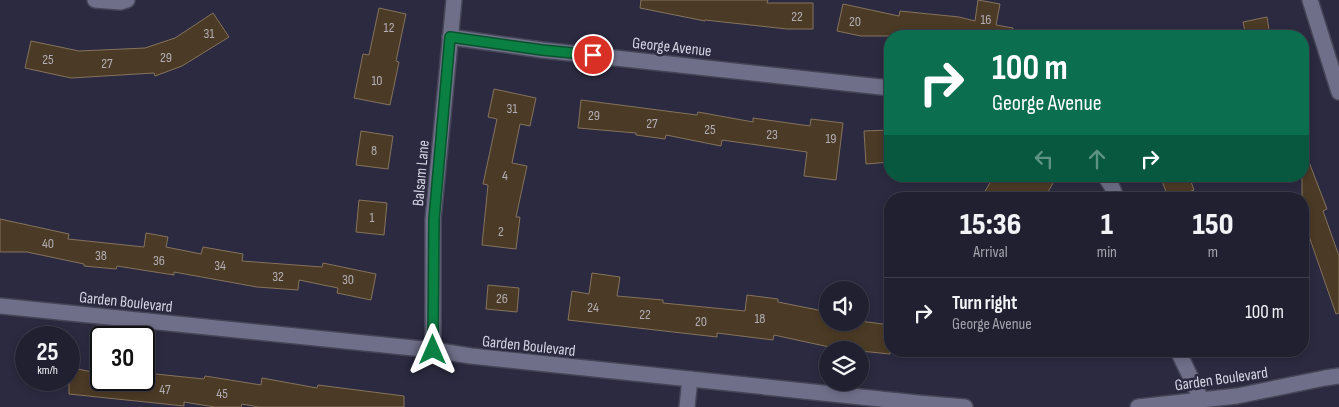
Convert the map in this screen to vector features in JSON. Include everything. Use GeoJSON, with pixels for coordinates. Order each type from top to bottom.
{"type":"FeatureCollection","features":[{"type":"Feature","properties":{"kind":"street"},"geometry":{"type":"LineString","coordinates":[[95,0],[120,2],[127,0]]}},
{"type":"Feature","properties":{"kind":"street","name":"Balsam Lane"},"geometry":{"type":"LineString","coordinates":[[433,350],[434,219],[454,0]]}},
{"type":"Feature","properties":{"kind":"street"},"geometry":{"type":"LineString","coordinates":[[1310,0],[1339,92]]}},
{"type":"Feature","properties":{"kind":"street","name":"George Avenue"},"geometry":{"type":"LineString","coordinates":[[450,37],[542,50],[884,87]]}},
{"type":"Feature","properties":{"kind":"street","name":"Garden Boulevard"},"geometry":{"type":"LineString","coordinates":[[0,306],[965,407]]}},
{"type":"Feature","properties":{"kind":"street"},"geometry":{"type":"LineString","coordinates":[[1181,357],[1201,399]]}},
{"type":"Feature","properties":{"kind":"street","name":"Garden Boulevard"},"geometry":{"type":"LineString","coordinates":[[1138,407],[1238,396],[1339,376]]}},
{"type":"Feature","properties":{"kind":"street"},"geometry":{"type":"LineString","coordinates":[[687,407],[690,379]]}},
{"type":"Feature","properties":{"kind":"building"},"geometry":{"type":"Polygon","coordinates":[[[641,0],[768,0],[767,3],[813,3],[813,29],[787,29],[705,21],[640,8],[641,0]]]}},
{"type":"Feature","properties":{"kind":"building"},"geometry":{"type":"Polygon","coordinates":[[[978,0],[1000,4],[996,25],[1013,28],[1013,30],[884,30],[884,36],[861,36],[837,31],[843,4],[899,16],[900,11],[959,17],[975,21],[978,0]]]}},
{"type":"Feature","properties":{"kind":"building"},"geometry":{"type":"Polygon","coordinates":[[[379,8],[406,14],[396,61],[399,62],[390,105],[354,98],[363,54],[369,55],[379,8]]]}},
{"type":"Feature","properties":{"kind":"building"},"geometry":{"type":"Polygon","coordinates":[[[213,13],[229,37],[182,66],[155,76],[154,73],[71,78],[25,68],[31,41],[79,51],[145,48],[175,38],[213,13]]]}},
{"type":"Feature","properties":{"kind":"building"},"geometry":{"type":"Polygon","coordinates":[[[1267,17],[1269,30],[1245,30],[1243,22],[1267,17]]]}},
{"type":"Feature","properties":{"kind":"building"},"geometry":{"type":"Polygon","coordinates":[[[494,89],[536,98],[530,126],[520,124],[512,163],[527,166],[516,217],[520,217],[516,249],[482,245],[488,185],[483,184],[497,119],[488,117],[494,89]]]}},
{"type":"Feature","properties":{"kind":"building"},"geometry":{"type":"Polygon","coordinates":[[[581,100],[697,115],[698,112],[753,122],[753,118],[810,126],[811,119],[843,123],[836,180],[804,176],[807,152],[722,140],[721,146],[666,135],[665,139],[636,135],[636,133],[578,128],[581,100]]]}},
{"type":"Feature","properties":{"kind":"building"},"geometry":{"type":"Polygon","coordinates":[[[884,130],[884,162],[866,164],[864,131],[884,130]]]}},
{"type":"Feature","properties":{"kind":"building"},"geometry":{"type":"Polygon","coordinates":[[[361,131],[393,136],[388,169],[356,165],[361,131]]]}},
{"type":"Feature","properties":{"kind":"building"},"geometry":{"type":"Polygon","coordinates":[[[1309,162],[1327,209],[1323,211],[1339,256],[1339,313],[1336,314],[1309,236],[1309,192],[1302,192],[1302,182],[1309,182],[1309,162]]]}},
{"type":"Feature","properties":{"kind":"building"},"geometry":{"type":"Polygon","coordinates":[[[990,182],[1054,182],[1048,192],[985,192],[990,182]]]}},
{"type":"Feature","properties":{"kind":"building"},"geometry":{"type":"Polygon","coordinates":[[[1162,182],[1191,182],[1194,190],[1188,192],[1166,192],[1162,182]]]}},
{"type":"Feature","properties":{"kind":"building"},"geometry":{"type":"Polygon","coordinates":[[[359,200],[387,203],[384,235],[356,232],[359,200]]]}},
{"type":"Feature","properties":{"kind":"building"},"geometry":{"type":"Polygon","coordinates":[[[0,219],[69,234],[68,239],[144,247],[146,233],[168,237],[166,247],[201,254],[203,247],[243,254],[242,261],[322,267],[323,263],[376,274],[371,300],[337,293],[338,288],[299,280],[298,290],[257,287],[174,272],[174,275],[117,266],[116,269],[84,266],[84,264],[27,252],[0,252],[0,219]]]}},
{"type":"Feature","properties":{"kind":"building"},"geometry":{"type":"Polygon","coordinates":[[[592,273],[620,277],[617,296],[663,300],[663,303],[745,311],[747,295],[778,299],[778,302],[819,310],[819,331],[869,331],[869,322],[884,324],[884,353],[869,352],[869,341],[819,341],[819,345],[774,335],[773,340],[717,333],[717,337],[568,320],[572,291],[589,294],[592,273]]]}},
{"type":"Feature","properties":{"kind":"building"},"geometry":{"type":"Polygon","coordinates":[[[488,285],[519,288],[517,312],[486,309],[488,285]]]}},
{"type":"Feature","properties":{"kind":"building"},"geometry":{"type":"Polygon","coordinates":[[[80,369],[90,372],[90,391],[155,391],[155,374],[204,379],[205,376],[261,385],[262,378],[317,388],[318,385],[404,396],[404,407],[259,407],[242,404],[241,407],[215,407],[184,402],[184,406],[69,394],[69,391],[80,391],[80,369]]]}},
{"type":"Feature","properties":{"kind":"route"},"geometry":{"type":"LineString","coordinates":[[433,350],[434,219],[450,37],[593,55]]}}]}
